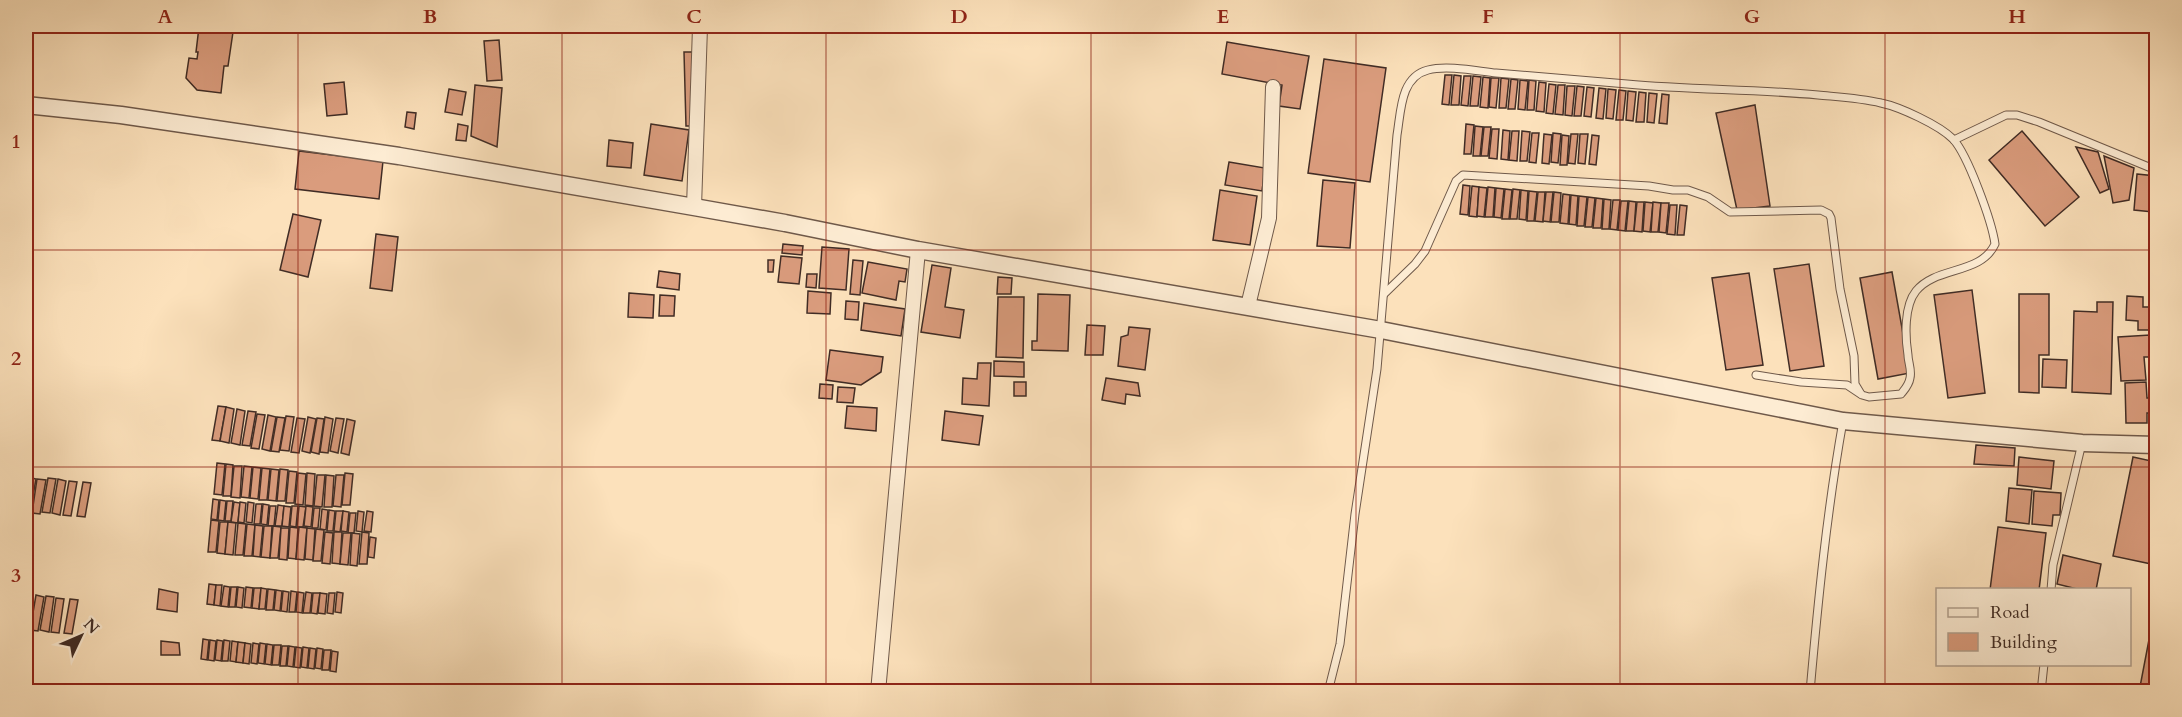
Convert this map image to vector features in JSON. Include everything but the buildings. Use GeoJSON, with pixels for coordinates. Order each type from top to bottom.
{"type":"FeatureCollection","features":[{"type":"Feature","properties":{"kind":"street"},"geometry":{"type":"LineString","coordinates":[[694,207],[700,27]]}},
{"type":"Feature","properties":{"kind":"street"},"geometry":{"type":"LineString","coordinates":[[1248,306],[1269,218],[1273,87]]}},
{"type":"Feature","properties":{"kind":"street"},"geometry":{"type":"LineString","coordinates":[[26,105],[121,115],[399,156],[694,207],[918,250],[1381,330],[1843,421],[2082,442],[2154,445]]}},
{"type":"Feature","properties":{"kind":"street"},"geometry":{"type":"LineString","coordinates":[[878,692],[918,250]]}},
{"type":"Feature","properties":{"kind":"lane"},"geometry":{"type":"LineString","coordinates":[[1328,692],[1340,644],[1355,514],[1381,330],[1402,98],[1414,78],[1428,70],[1459,69],[1630,84],[1768,90],[1849,98],[1896,107],[1954,140],[1979,189],[1995,244],[1982,260],[1936,276],[1916,291],[1910,302],[1908,315],[1907,353],[1911,373],[1907,387],[1901,394],[1862,395],[1847,385],[1801,382],[1756,375]]}},
{"type":"Feature","properties":{"kind":"lane"},"geometry":{"type":"LineString","coordinates":[[1954,140],[2006,115],[2017,115],[2157,170]]}},
{"type":"Feature","properties":{"kind":"lane"},"geometry":{"type":"LineString","coordinates":[[1384,294],[1425,251],[1456,181],[1462,175],[1688,190],[1708,197],[1730,212],[1821,210],[1829,214],[1831,218],[1840,289],[1854,356],[1855,384],[1862,395]]}},
{"type":"Feature","properties":{"kind":"lane"},"geometry":{"type":"LineString","coordinates":[[2154,445],[2157,408]]}},
{"type":"Feature","properties":{"kind":"lane"},"geometry":{"type":"LineString","coordinates":[[1810,692],[1822,557],[1830,492],[1843,421]]}},
{"type":"Feature","properties":{"kind":"lane"},"geometry":{"type":"LineString","coordinates":[[2051,588],[2053,565],[2082,442]]}},
{"type":"Feature","properties":{"kind":"lane"},"geometry":{"type":"LineString","coordinates":[[2041,692],[2044,666]]}}]}
